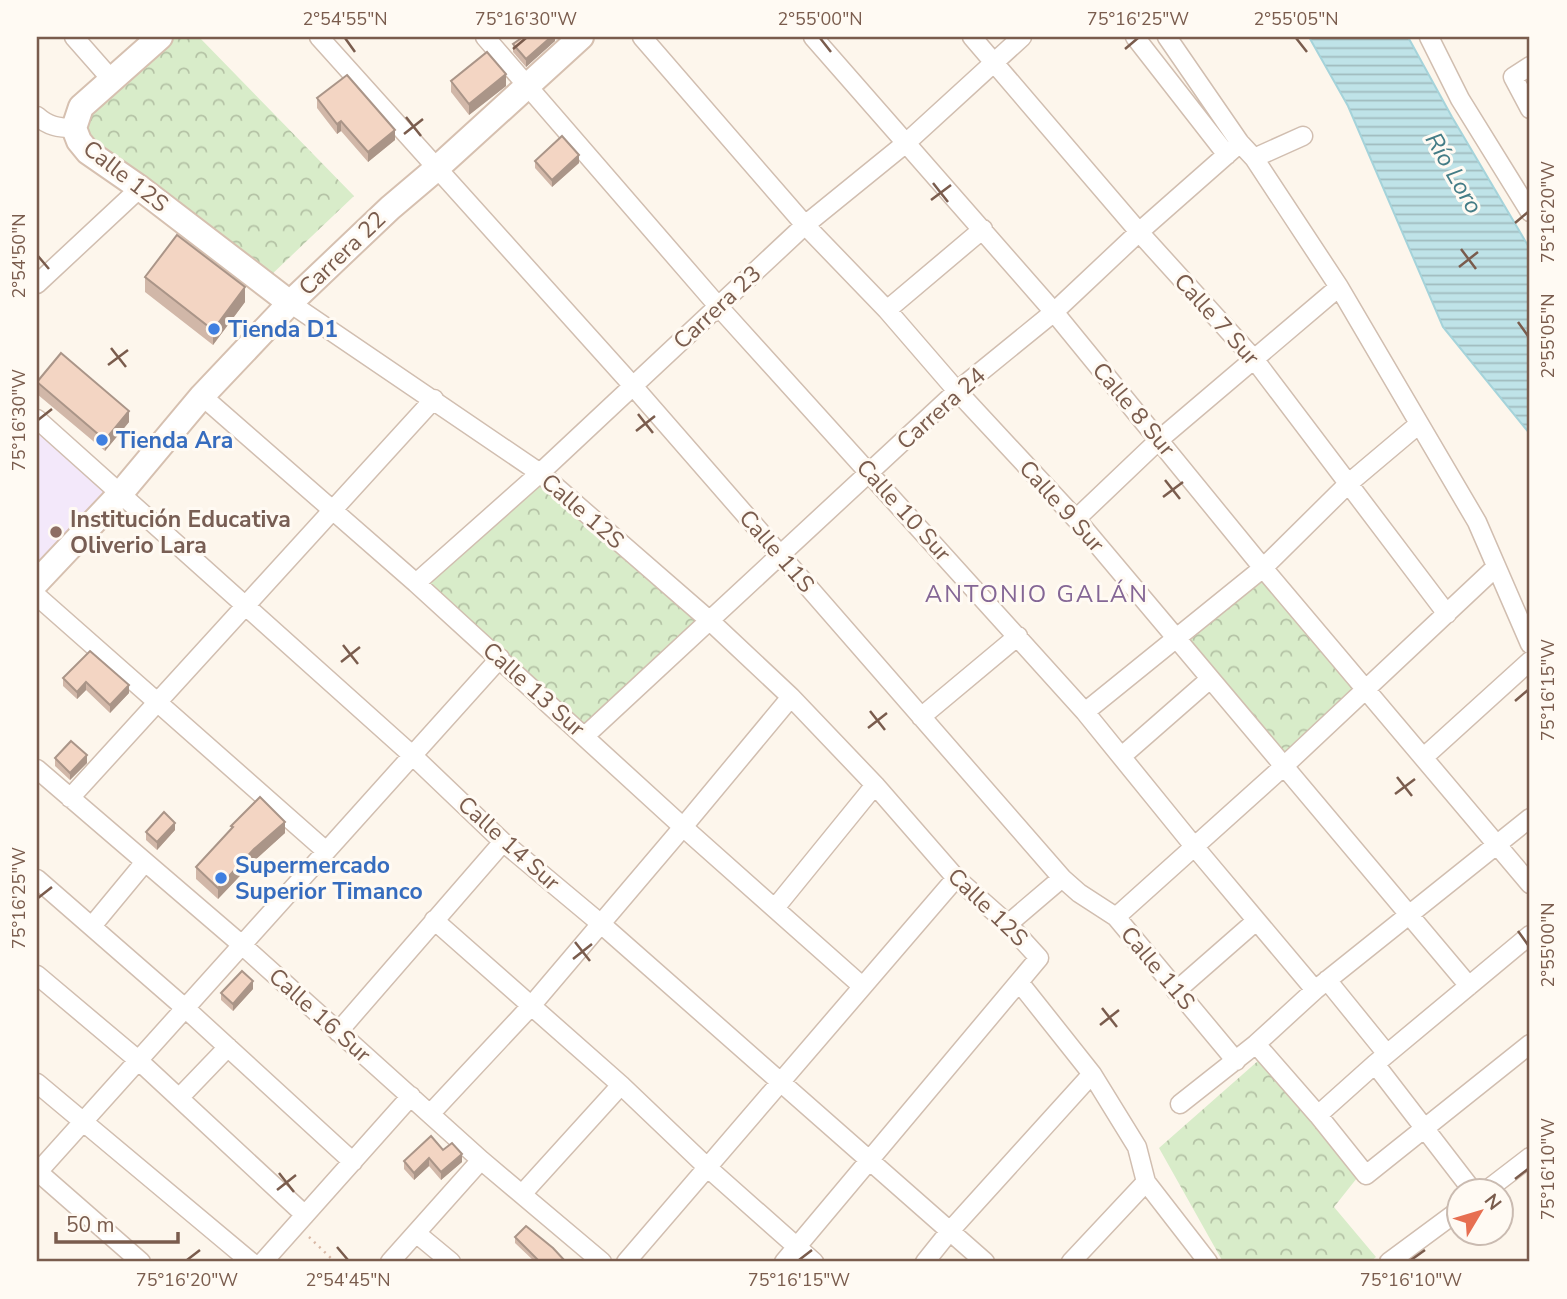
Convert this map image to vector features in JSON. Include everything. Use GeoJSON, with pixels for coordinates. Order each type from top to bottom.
{"type":"FeatureCollection","features":[{"type":"Feature","properties":{"kind":"street"},"geometry":{"type":"LineString","coordinates":[[74,37],[111,79]]}},
{"type":"Feature","properties":{"kind":"street"},"geometry":{"type":"LineString","coordinates":[[37,116],[46,124],[74,128],[81,107],[160,37]]}},
{"type":"Feature","properties":{"kind":"street","name":"Calle 11S"},"geometry":{"type":"LineString","coordinates":[[319,37],[633,386],[1062,878],[1079,893],[1116,917],[1236,1061]]}},
{"type":"Feature","properties":{"kind":"street","name":"Calle 10 Sur"},"geometry":{"type":"LineString","coordinates":[[485,37],[718,306],[1085,712],[1256,921],[1321,985],[1381,1059],[1425,1128],[1461,1176]]}},
{"type":"Feature","properties":{"kind":"street","name":"Carrera 22"},"geometry":{"type":"LineString","coordinates":[[37,582],[120,494],[202,397],[290,303],[390,208],[581,37]]}},
{"type":"Feature","properties":{"kind":"street","name":"Calle 9 Sur"},"geometry":{"type":"LineString","coordinates":[[642,37],[805,225],[887,310],[957,391],[1076,519],[1469,986]]}},
{"type":"Feature","properties":{"kind":"street","name":"Calle 8 Sur"},"geometry":{"type":"LineString","coordinates":[[813,37],[1054,312],[1263,568],[1530,884]]}},
{"type":"Feature","properties":{"kind":"street","name":"Calle 7 Sur"},"geometry":{"type":"LineString","coordinates":[[972,37],[1139,232],[1254,359],[1447,614]]}},
{"type":"Feature","properties":{"kind":"street","name":"Carrera 23"},"geometry":{"type":"LineString","coordinates":[[416,583],[540,473],[805,225],[906,143],[1022,37]]}},
{"type":"Feature","properties":{"kind":"street"},"geometry":{"type":"LineString","coordinates":[[1135,37],[1233,149],[1254,158],[1339,287],[1477,522],[1530,644]]}},
{"type":"Feature","properties":{"kind":"street"},"geometry":{"type":"LineString","coordinates":[[1167,37],[1233,149]]}},
{"type":"Feature","properties":{"kind":"street"},"geometry":{"type":"LineString","coordinates":[[1429,37],[1460,99],[1530,212]]}},
{"type":"Feature","properties":{"kind":"street"},"geometry":{"type":"LineString","coordinates":[[1530,66],[1513,77],[1530,109]]}},
{"type":"Feature","properties":{"kind":"street","name":"Calle 12S"},"geometry":{"type":"LineString","coordinates":[[74,128],[79,141],[88,152],[140,188],[290,303],[540,473],[709,620],[791,697],[875,785],[956,878],[1008,924],[1039,958],[1019,982]]}},
{"type":"Feature","properties":{"kind":"street"},"geometry":{"type":"LineString","coordinates":[[1254,158],[1303,136]]}},
{"type":"Feature","properties":{"kind":"street","name":"Carrera 24"},"geometry":{"type":"LineString","coordinates":[[586,736],[957,391],[1054,312],[1233,149]]}},
{"type":"Feature","properties":{"kind":"street"},"geometry":{"type":"LineString","coordinates":[[40,274],[140,188]]}},
{"type":"Feature","properties":{"kind":"street"},"geometry":{"type":"LineString","coordinates":[[887,310],[983,229]]}},
{"type":"Feature","properties":{"kind":"street"},"geometry":{"type":"LineString","coordinates":[[1076,519],[1160,439],[1339,287]]}},
{"type":"Feature","properties":{"kind":"street","name":"Calle 13 Sur"},"geometry":{"type":"LineString","coordinates":[[202,397],[500,657],[862,986]]}},
{"type":"Feature","properties":{"kind":"street"},"geometry":{"type":"LineString","coordinates":[[70,798],[434,399]]}},
{"type":"Feature","properties":{"kind":"street","name":"Calle 14 Sur"},"geometry":{"type":"LineString","coordinates":[[37,419],[412,755],[503,842],[600,923],[985,1262]]}},
{"type":"Feature","properties":{"kind":"street"},"geometry":{"type":"LineString","coordinates":[[1085,712],[1263,568],[1349,483],[1419,424]]}},
{"type":"Feature","properties":{"kind":"street"},"geometry":{"type":"LineString","coordinates":[[1116,917],[1284,766],[1496,567]]}},
{"type":"Feature","properties":{"kind":"street"},"geometry":{"type":"LineString","coordinates":[[37,596],[326,851]]}},
{"type":"Feature","properties":{"kind":"street"},"geometry":{"type":"LineString","coordinates":[[921,717],[1018,636]]}},
{"type":"Feature","properties":{"kind":"street"},"geometry":{"type":"LineString","coordinates":[[141,1262],[37,1172],[500,657]]}},
{"type":"Feature","properties":{"kind":"street"},"geometry":{"type":"LineString","coordinates":[[1424,757],[1530,661]]}},
{"type":"Feature","properties":{"kind":"street"},"geometry":{"type":"LineString","coordinates":[[1122,756],[1210,679]]}},
{"type":"Feature","properties":{"kind":"street"},"geometry":{"type":"LineString","coordinates":[[431,1113],[531,1006],[791,697]]}},
{"type":"Feature","properties":{"kind":"street","name":"Calle 16 Sur"},"geometry":{"type":"LineString","coordinates":[[37,769],[242,945],[481,1160],[602,1262]]}},
{"type":"Feature","properties":{"kind":"street"},"geometry":{"type":"LineString","coordinates":[[775,908],[875,785]]}},
{"type":"Feature","properties":{"kind":"street"},"geometry":{"type":"LineString","coordinates":[[1180,1104],[1236,1061],[1321,985],[1530,818]]}},
{"type":"Feature","properties":{"kind":"street"},"geometry":{"type":"LineString","coordinates":[[338,1032],[503,842]]}},
{"type":"Feature","properties":{"kind":"street"},"geometry":{"type":"LineString","coordinates":[[92,926],[145,862]]}},
{"type":"Feature","properties":{"kind":"street"},"geometry":{"type":"LineString","coordinates":[[626,1262],[956,878]]}},
{"type":"Feature","properties":{"kind":"street"},"geometry":{"type":"LineString","coordinates":[[1008,924],[1062,878]]}},
{"type":"Feature","properties":{"kind":"street"},"geometry":{"type":"LineString","coordinates":[[37,879],[185,1008],[353,1162]]}},
{"type":"Feature","properties":{"kind":"street"},"geometry":{"type":"LineString","coordinates":[[434,920],[621,1085],[708,1168],[814,1262]]}},
{"type":"Feature","properties":{"kind":"street"},"geometry":{"type":"LineString","coordinates":[[1176,991],[1256,921]]}},
{"type":"Feature","properties":{"kind":"street"},"geometry":{"type":"LineString","coordinates":[[1318,1115],[1530,935]]}},
{"type":"Feature","properties":{"kind":"street"},"geometry":{"type":"LineString","coordinates":[[37,975],[179,1098],[301,1220]]}},
{"type":"Feature","properties":{"kind":"street"},"geometry":{"type":"LineString","coordinates":[[784,1262],[1019,982],[1092,1074],[1137,1147],[1146,1182],[1208,1262]]}},
{"type":"Feature","properties":{"kind":"street"},"geometry":{"type":"LineString","coordinates":[[1256,1044],[1366,1175],[1530,1044]]}},
{"type":"Feature","properties":{"kind":"street"},"geometry":{"type":"LineString","coordinates":[[179,1098],[228,1047]]}},
{"type":"Feature","properties":{"kind":"street"},"geometry":{"type":"LineString","coordinates":[[925,1262],[1092,1074]]}},
{"type":"Feature","properties":{"kind":"street"},"geometry":{"type":"LineString","coordinates":[[37,1083],[251,1262]]}},
{"type":"Feature","properties":{"kind":"street"},"geometry":{"type":"LineString","coordinates":[[523,1193],[621,1085]]}},
{"type":"Feature","properties":{"kind":"street"},"geometry":{"type":"LineString","coordinates":[[263,1262],[411,1096]]}},
{"type":"Feature","properties":{"kind":"street"},"geometry":{"type":"LineString","coordinates":[[1506,1176],[1530,1157]]}},
{"type":"Feature","properties":{"kind":"street"},"geometry":{"type":"LineString","coordinates":[[390,1262],[481,1160]]}},
{"type":"Feature","properties":{"kind":"street"},"geometry":{"type":"LineString","coordinates":[[1072,1262],[1146,1182]]}},
{"type":"Feature","properties":{"kind":"street"},"geometry":{"type":"LineString","coordinates":[[1389,1262],[1444,1221]]}},
{"type":"Feature","properties":{"kind":"street"},"geometry":{"type":"LineString","coordinates":[[416,1233],[451,1262]]}},
{"type":"Feature","properties":{"kind":"path"},"geometry":{"type":"LineString","coordinates":[[301,1220],[335,1262]]}},
{"type":"Feature","properties":{"kind":"shaded area","name":"Institución Educativa Oliverio Lara"},"geometry":{"type":"Polygon","coordinates":[[[37,424],[112,491],[37,573],[37,424]]]}},
{"type":"Feature","properties":{"kind":"green space"},"geometry":{"type":"Polygon","coordinates":[[[176,37],[199,37],[354,196],[269,277],[98,149],[86,129],[92,111],[176,37]]]}},
{"type":"Feature","properties":{"kind":"green space"},"geometry":{"type":"Polygon","coordinates":[[[541,483],[698,619],[584,725],[427,584],[541,483]]]}},
{"type":"Feature","properties":{"kind":"green space"},"geometry":{"type":"Polygon","coordinates":[[[1263,568],[1365,688],[1284,766],[1176,639],[1263,568]]]}},
{"type":"Feature","properties":{"kind":"green space"},"geometry":{"type":"Polygon","coordinates":[[[1259,1060],[1357,1178],[1334,1207],[1376,1257],[1370,1262],[1223,1262],[1159,1148],[1259,1060]]]}},
{"type":"Feature","properties":{"kind":"water","name":"Río Loro"},"geometry":{"type":"Polygon","coordinates":[[[1309,37],[1408,37],[1530,249],[1530,434],[1443,327],[1348,106],[1309,37]]]}},
{"type":"Feature","properties":{"kind":"building"},"geometry":{"type":"Polygon","coordinates":[[[523,37],[551,37],[526,59],[513,44],[523,37]]]}},
{"type":"Feature","properties":{"kind":"building"},"geometry":{"type":"Polygon","coordinates":[[[487,52],[506,74],[469,104],[451,81],[487,52]]]}},
{"type":"Feature","properties":{"kind":"building"},"geometry":{"type":"Polygon","coordinates":[[[347,75],[395,130],[368,152],[341,121],[337,124],[317,98],[347,75]]]}},
{"type":"Feature","properties":{"kind":"building"},"geometry":{"type":"Polygon","coordinates":[[[562,136],[579,155],[552,180],[535,161],[562,136]]]}},
{"type":"Feature","properties":{"kind":"building"},"geometry":{"type":"Polygon","coordinates":[[[177,235],[245,287],[213,330],[145,277],[177,235]]]}},
{"type":"Feature","properties":{"kind":"building"},"geometry":{"type":"Polygon","coordinates":[[[61,353],[129,411],[105,440],[37,382],[61,353]]]}},
{"type":"Feature","properties":{"kind":"building"},"geometry":{"type":"Polygon","coordinates":[[[90,651],[129,685],[110,705],[86,682],[77,692],[63,678],[90,651]]]}},
{"type":"Feature","properties":{"kind":"building"},"geometry":{"type":"Polygon","coordinates":[[[71,741],[87,755],[70,773],[55,758],[71,741]]]}},
{"type":"Feature","properties":{"kind":"building"},"geometry":{"type":"Polygon","coordinates":[[[260,797],[285,822],[254,849],[218,888],[196,867],[260,797]]]}},
{"type":"Feature","properties":{"kind":"building"},"geometry":{"type":"Polygon","coordinates":[[[164,812],[175,823],[157,842],[146,832],[164,812]]]}},
{"type":"Feature","properties":{"kind":"building"},"geometry":{"type":"Polygon","coordinates":[[[242,971],[253,981],[233,1004],[221,993],[242,971]]]}},
{"type":"Feature","properties":{"kind":"building"},"geometry":{"type":"Polygon","coordinates":[[[431,1136],[443,1150],[452,1143],[462,1154],[441,1172],[429,1158],[414,1173],[404,1161],[431,1136]]]}},
{"type":"Feature","properties":{"kind":"building"},"geometry":{"type":"Polygon","coordinates":[[[526,1226],[566,1262],[540,1262],[515,1237],[526,1226]]]}},
{"type":"Feature","properties":{"kind":"place","name":"Tienda D1"},"geometry":{"type":"Point","coordinates":[214,329]}},
{"type":"Feature","properties":{"kind":"place","name":"Tienda Ara"},"geometry":{"type":"Point","coordinates":[102,440]}},
{"type":"Feature","properties":{"kind":"place","name":"Institución Educativa Oliverio Lara"},"geometry":{"type":"Point","coordinates":[56,532]}},
{"type":"Feature","properties":{"kind":"place","name":"Supermercado Superior Timanco"},"geometry":{"type":"Point","coordinates":[221,878]}},
{"type":"Feature","properties":{"kind":"district","name":"ANTONIO GALÁN"},"geometry":{"type":"Point","coordinates":[1037,594]}}]}
